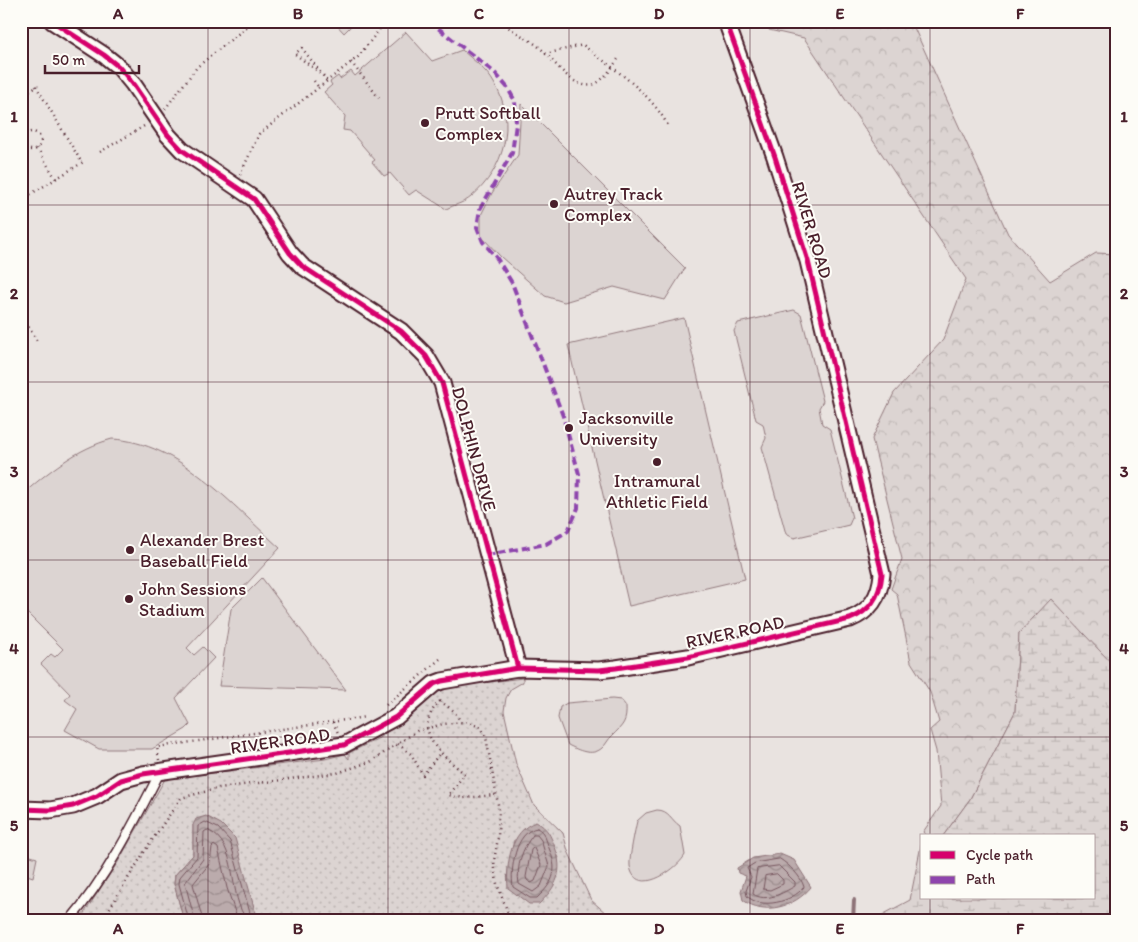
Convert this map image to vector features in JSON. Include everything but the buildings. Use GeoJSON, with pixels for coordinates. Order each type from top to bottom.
{"type":"FeatureCollection","features":[{"type":"Feature","properties":{"kind":"street","name":"DOLPHIN DRIVE"},"geometry":{"type":"LineString","coordinates":[[52,21],[119,67],[133,84],[156,119],[182,150],[254,199],[290,253],[302,266],[401,331],[426,356],[442,383],[518,668]]}},
{"type":"Feature","properties":{"kind":"street","name":"RIVER ROAD"},"geometry":{"type":"LineString","coordinates":[[21,809],[50,810],[73,806],[97,796],[121,780],[160,772],[344,745],[396,717],[434,684],[518,668],[608,669],[688,657],[850,619],[862,614],[871,606],[880,587],[882,574],[808,260],[775,157],[726,21]]}},
{"type":"Feature","properties":{"kind":"lane"},"geometry":{"type":"LineString","coordinates":[[69,921],[85,902],[132,827],[160,772]]}},
{"type":"Feature","properties":{"kind":"path"},"geometry":{"type":"LineString","coordinates":[[100,152],[156,119],[197,67],[254,21]]}},
{"type":"Feature","properties":{"kind":"path"},"geometry":{"type":"LineString","coordinates":[[235,186],[259,134],[333,78],[351,62],[372,42],[386,21]]}},
{"type":"Feature","properties":{"kind":"path"},"geometry":{"type":"LineString","coordinates":[[501,21],[545,54],[568,78],[583,84],[593,84],[600,81],[618,59]]}},
{"type":"Feature","properties":{"kind":"path"},"geometry":{"type":"LineString","coordinates":[[651,21],[656,25]]}},
{"type":"Feature","properties":{"kind":"path"},"geometry":{"type":"LineString","coordinates":[[545,54],[583,45],[634,84],[668,126]]}},
{"type":"Feature","properties":{"kind":"path"},"geometry":{"type":"LineString","coordinates":[[324,76],[295,54],[302,48],[324,76],[327,81]]}},
{"type":"Feature","properties":{"kind":"path"},"geometry":{"type":"LineString","coordinates":[[351,62],[380,98]]}},
{"type":"Feature","properties":{"kind":"path"},"geometry":{"type":"LineString","coordinates":[[314,82],[319,88]]}},
{"type":"Feature","properties":{"kind":"path"},"geometry":{"type":"LineString","coordinates":[[21,96],[37,86],[83,162],[27,196],[21,182]]}},
{"type":"Feature","properties":{"kind":"path"},"geometry":{"type":"LineString","coordinates":[[21,122],[28,133]]}},
{"type":"Feature","properties":{"kind":"path"},"geometry":{"type":"LineString","coordinates":[[37,132],[41,137],[41,143],[37,148],[29,149],[25,145],[24,137],[28,133],[37,132]]}},
{"type":"Feature","properties":{"kind":"path"},"geometry":{"type":"LineString","coordinates":[[37,148],[56,179]]}},
{"type":"Feature","properties":{"kind":"path"},"geometry":{"type":"LineString","coordinates":[[21,314],[37,341]]}},
{"type":"Feature","properties":{"kind":"path"},"geometry":{"type":"LineString","coordinates":[[379,710],[440,659]]}},
{"type":"Feature","properties":{"kind":"path"},"geometry":{"type":"LineString","coordinates":[[436,694],[440,701],[454,710],[461,722]]}},
{"type":"Feature","properties":{"kind":"path"},"geometry":{"type":"LineString","coordinates":[[440,701],[430,715],[428,728],[437,750],[465,774],[448,795],[464,798],[495,795]]}},
{"type":"Feature","properties":{"kind":"path"},"geometry":{"type":"LineString","coordinates":[[157,747],[372,715]]}},
{"type":"Feature","properties":{"kind":"path"},"geometry":{"type":"LineString","coordinates":[[332,722],[340,739]]}},
{"type":"Feature","properties":{"kind":"path"},"geometry":{"type":"LineString","coordinates":[[102,921],[148,846],[181,798],[219,788],[337,773],[372,761],[417,731],[461,722],[474,723],[480,727],[486,737],[500,822],[494,861],[497,884],[510,921]]}},
{"type":"Feature","properties":{"kind":"path"},"geometry":{"type":"LineString","coordinates":[[398,744],[411,754],[423,775],[440,753]]}},
{"type":"Feature","properties":{"kind":"shaded area","name":"Jacksonville University"},"geometry":{"type":"Polygon","coordinates":[[[21,21],[1117,21],[1117,905],[1102,921],[21,921],[21,21]]]}},
{"type":"Feature","properties":{"kind":"green space"},"geometry":{"type":"Polygon","coordinates":[[[333,21],[356,21],[344,33],[333,21]]]}},
{"type":"Feature","properties":{"kind":"green space"},"geometry":{"type":"Polygon","coordinates":[[[767,21],[911,21],[1008,234],[1050,281],[1096,253],[1117,254],[1117,669],[1019,633],[1015,712],[970,799],[944,834],[924,834],[923,832],[941,806],[936,751],[930,730],[939,722],[930,692],[911,662],[897,594],[891,589],[902,559],[872,439],[894,393],[943,340],[966,279],[804,38],[769,30],[767,21]]]}},
{"type":"Feature","properties":{"kind":"green space","name":"Prutt Softball Complex"},"geometry":{"type":"Polygon","coordinates":[[[406,32],[432,61],[462,50],[491,78],[501,98],[505,113],[506,129],[504,144],[492,173],[471,197],[446,209],[416,190],[409,195],[390,173],[384,176],[372,162],[375,160],[350,131],[343,130],[345,116],[324,92],[332,85],[330,82],[338,76],[340,79],[351,71],[355,76],[406,32]]]}},
{"type":"Feature","properties":{"kind":"green space","name":"Autrey Track Complex"},"geometry":{"type":"Polygon","coordinates":[[[521,104],[685,268],[665,300],[614,287],[564,302],[545,296],[501,257],[481,236],[481,215],[492,193],[518,155],[521,104]]]}},
{"type":"Feature","properties":{"kind":"green space"},"geometry":{"type":"Polygon","coordinates":[[[794,310],[801,314],[823,401],[819,408],[822,424],[830,429],[852,518],[849,525],[794,538],[786,534],[762,447],[766,438],[763,424],[756,420],[734,331],[738,323],[794,310]]]}},
{"type":"Feature","properties":{"kind":"green space","name":"Intramural Athletic Field"},"geometry":{"type":"Polygon","coordinates":[[[684,318],[745,579],[629,606],[568,345],[684,318]]]}},
{"type":"Feature","properties":{"kind":"green space","name":"John Sessions Stadium"},"geometry":{"type":"Polygon","coordinates":[[[112,439],[137,443],[160,451],[182,464],[224,496],[280,548],[187,648],[194,655],[203,647],[214,658],[176,698],[190,725],[152,749],[99,749],[65,730],[77,709],[65,700],[70,694],[41,664],[51,654],[55,657],[63,649],[27,613],[21,585],[21,496],[41,478],[75,455],[87,448],[112,439]]]}},
{"type":"Feature","properties":{"kind":"green space"},"geometry":{"type":"Polygon","coordinates":[[[262,578],[346,690],[219,686],[231,609],[262,578]]]}},
{"type":"Feature","properties":{"kind":"green space"},"geometry":{"type":"Polygon","coordinates":[[[1051,599],[1117,669],[1117,905],[1102,921],[871,921],[910,900],[920,850],[920,900],[1096,900],[1096,834],[944,834],[970,799],[1015,712],[1019,633],[1051,599]]]}},
{"type":"Feature","properties":{"kind":"green space"},"geometry":{"type":"Polygon","coordinates":[[[523,678],[523,682],[511,689],[506,698],[504,711],[516,764],[534,805],[563,833],[568,851],[591,900],[615,921],[265,921],[255,911],[245,883],[193,825],[193,855],[175,875],[174,884],[184,921],[79,921],[118,862],[165,779],[325,759],[345,754],[349,759],[349,753],[379,738],[440,690],[448,687],[523,678]],[[514,840],[507,876],[559,858],[554,847],[514,840]]]}},
{"type":"Feature","properties":{"kind":"green space"},"geometry":{"type":"Polygon","coordinates":[[[621,700],[626,706],[626,716],[622,726],[603,747],[598,751],[589,752],[581,751],[568,745],[558,718],[560,707],[567,703],[621,700]]]}},
{"type":"Feature","properties":{"kind":"green space"},"geometry":{"type":"Polygon","coordinates":[[[657,810],[667,813],[680,826],[685,855],[665,874],[647,881],[639,880],[633,875],[630,866],[637,821],[646,813],[657,810]]]}},
{"type":"Feature","properties":{"kind":"green space"},"geometry":{"type":"Polygon","coordinates":[[[21,853],[37,858],[33,877],[21,873],[21,853]]]}},
{"type":"Feature","properties":{"kind":"water"},"geometry":{"type":"Polygon","coordinates":[[[206,816],[221,824],[235,838],[255,911],[265,921],[184,921],[174,884],[175,875],[193,855],[193,825],[196,819],[206,816]]]}},
{"type":"Feature","properties":{"kind":"water"},"geometry":{"type":"Polygon","coordinates":[[[536,822],[546,829],[552,839],[558,856],[559,871],[554,885],[539,904],[529,904],[508,888],[508,869],[515,840],[527,826],[536,822]]]}},
{"type":"Feature","properties":{"kind":"water"},"geometry":{"type":"Polygon","coordinates":[[[780,854],[794,860],[811,887],[797,900],[779,907],[760,908],[743,900],[741,891],[746,876],[738,873],[737,868],[753,858],[780,854]]]}},
{"type":"Feature","properties":{"kind":"water"},"geometry":{"type":"Polygon","coordinates":[[[1117,905],[1117,921],[1102,921],[1117,905]]]}},
{"type":"Feature","properties":{"kind":"waterway"},"geometry":{"type":"LineString","coordinates":[[853,921],[854,900]]}},
{"type":"Feature","properties":{"kind":"marked path"},"geometry":{"type":"LineString","coordinates":[[429,21],[495,73],[507,87],[515,101],[516,124],[512,153],[480,209],[477,227],[483,242],[496,257],[512,283],[563,416],[579,474],[578,508],[568,531],[546,544],[488,555]]}},
{"type":"Feature","properties":{"kind":"cycle path"},"geometry":{"type":"LineString","coordinates":[[52,21],[119,67],[168,135],[182,150],[254,199],[290,253],[302,266],[401,331],[426,356],[442,383],[518,668]]}},
{"type":"Feature","properties":{"kind":"cycle path"},"geometry":{"type":"LineString","coordinates":[[21,809],[50,810],[73,806],[97,796],[121,780],[143,774],[344,745],[396,717],[434,684],[442,681],[518,668],[599,670],[688,657],[850,619],[864,612],[869,607],[877,596],[882,574],[808,261],[775,157],[726,21]]}},
{"type":"Feature","properties":{"kind":"place","name":"Prutt Softball Complex"},"geometry":{"type":"Point","coordinates":[425,123]}},
{"type":"Feature","properties":{"kind":"place","name":"Autrey Track Complex"},"geometry":{"type":"Point","coordinates":[554,204]}},
{"type":"Feature","properties":{"kind":"place","name":"Jacksonville University"},"geometry":{"type":"Point","coordinates":[569,428]}},
{"type":"Feature","properties":{"kind":"place","name":"Intramural Athletic Field"},"geometry":{"type":"Point","coordinates":[657,462]}},
{"type":"Feature","properties":{"kind":"place","name":"Alexander Brest Baseball Field"},"geometry":{"type":"Point","coordinates":[130,550]}},
{"type":"Feature","properties":{"kind":"place","name":"John Sessions Stadium"},"geometry":{"type":"Point","coordinates":[129,599]}}]}
